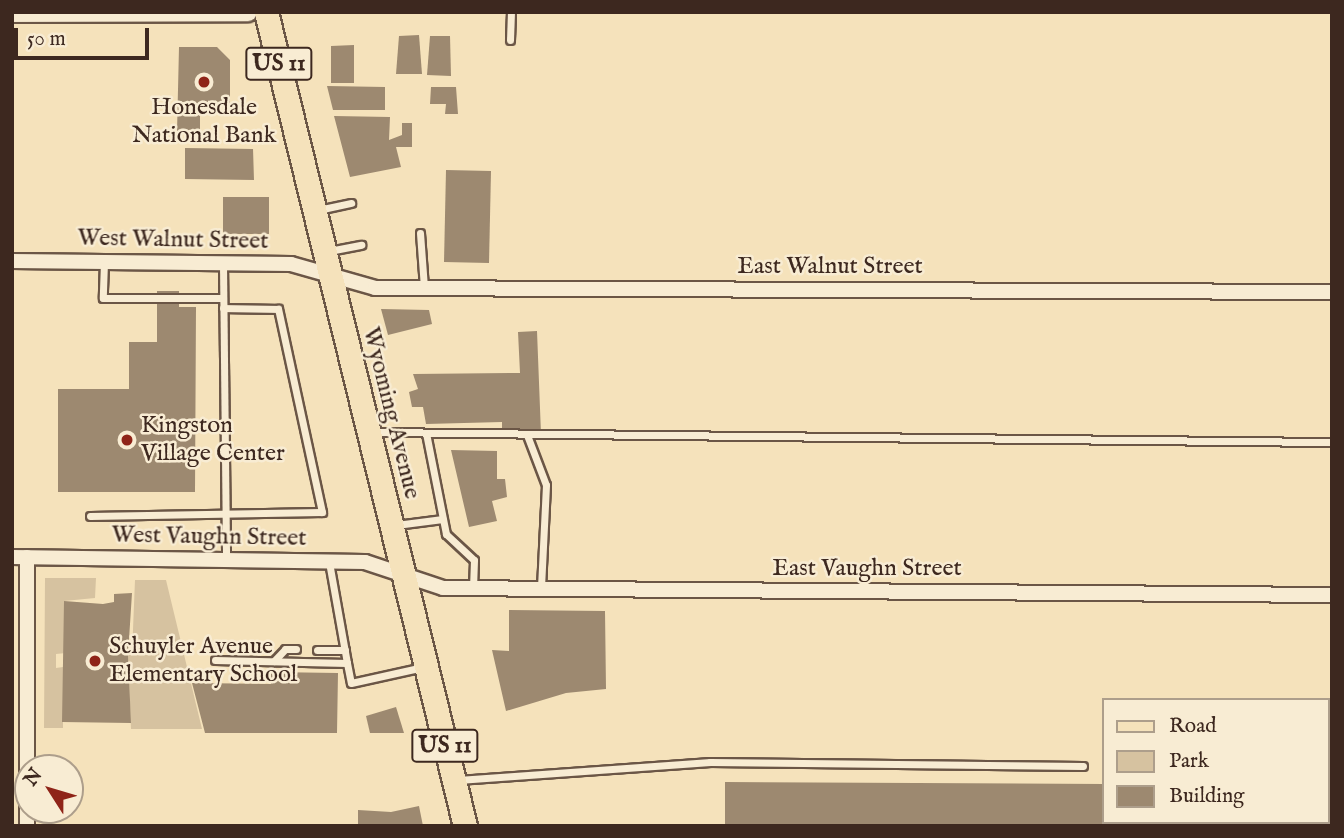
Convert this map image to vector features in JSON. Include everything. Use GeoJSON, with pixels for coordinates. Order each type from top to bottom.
{"type":"FeatureCollection","features":[{"type":"Feature","properties":{"kind":"main road","name":"Wyoming Avenue"},"geometry":{"type":"LineString","coordinates":[[266,12],[465,826]]}},
{"type":"Feature","properties":{"kind":"street"},"geometry":{"type":"LineString","coordinates":[[12,13],[248,12]]}},
{"type":"Feature","properties":{"kind":"street","name":"West Walnut Street"},"geometry":{"type":"LineString","coordinates":[[12,261],[292,264],[331,276]]}},
{"type":"Feature","properties":{"kind":"street","name":"East Walnut Street"},"geometry":{"type":"LineString","coordinates":[[331,276],[370,288],[1332,292]]}},
{"type":"Feature","properties":{"kind":"street"},"geometry":{"type":"LineString","coordinates":[[20,557],[27,826]]}},
{"type":"Feature","properties":{"kind":"street","name":"West Vaughn Street"},"geometry":{"type":"LineString","coordinates":[[20,557],[365,562],[404,575]]}},
{"type":"Feature","properties":{"kind":"street","name":"East Vaughn Street"},"geometry":{"type":"LineString","coordinates":[[404,575],[443,588],[1332,595]]}},
{"type":"Feature","properties":{"kind":"lane"},"geometry":{"type":"LineString","coordinates":[[510,12],[510,40]]}},
{"type":"Feature","properties":{"kind":"lane"},"geometry":{"type":"LineString","coordinates":[[315,211],[351,202]]}},
{"type":"Feature","properties":{"kind":"lane"},"geometry":{"type":"LineString","coordinates":[[420,233],[424,288]]}},
{"type":"Feature","properties":{"kind":"lane"},"geometry":{"type":"LineString","coordinates":[[325,252],[361,245]]}},
{"type":"Feature","properties":{"kind":"lane"},"geometry":{"type":"LineString","coordinates":[[104,262],[103,298],[223,298]]}},
{"type":"Feature","properties":{"kind":"lane"},"geometry":{"type":"LineString","coordinates":[[223,263],[226,560]]}},
{"type":"Feature","properties":{"kind":"lane"},"geometry":{"type":"LineString","coordinates":[[90,516],[321,512],[278,309],[223,308]]}},
{"type":"Feature","properties":{"kind":"lane"},"geometry":{"type":"LineString","coordinates":[[369,432],[1332,442]]}},
{"type":"Feature","properties":{"kind":"lane"},"geometry":{"type":"LineString","coordinates":[[426,433],[443,519],[452,544],[470,552],[474,559],[473,588]]}},
{"type":"Feature","properties":{"kind":"lane"},"geometry":{"type":"LineString","coordinates":[[527,435],[546,485],[541,540],[541,589]]}},
{"type":"Feature","properties":{"kind":"lane"},"geometry":{"type":"LineString","coordinates":[[392,526],[443,519]]}},
{"type":"Feature","properties":{"kind":"lane"},"geometry":{"type":"LineString","coordinates":[[328,562],[351,683],[424,667]]}},
{"type":"Feature","properties":{"kind":"lane"},"geometry":{"type":"LineString","coordinates":[[274,661],[285,649],[296,649]]}},
{"type":"Feature","properties":{"kind":"lane"},"geometry":{"type":"LineString","coordinates":[[317,650],[345,650]]}},
{"type":"Feature","properties":{"kind":"lane"},"geometry":{"type":"LineString","coordinates":[[215,660],[347,663]]}},
{"type":"Feature","properties":{"kind":"lane"},"geometry":{"type":"LineString","coordinates":[[454,781],[710,762],[1083,766]]}},
{"type":"Feature","properties":{"kind":"green space"},"geometry":{"type":"Polygon","coordinates":[[[45,578],[96,578],[95,598],[64,601],[66,653],[56,654],[56,668],[63,667],[63,728],[44,728],[45,578]]]}},
{"type":"Feature","properties":{"kind":"green space"},"geometry":{"type":"Polygon","coordinates":[[[135,580],[166,580],[202,729],[131,729],[128,655],[132,654],[135,580]]]}},
{"type":"Feature","properties":{"kind":"building"},"geometry":{"type":"Polygon","coordinates":[[[419,35],[422,74],[396,74],[399,36],[419,35]]]}},
{"type":"Feature","properties":{"kind":"building"},"geometry":{"type":"Polygon","coordinates":[[[430,36],[450,36],[451,76],[427,75],[430,36]]]}},
{"type":"Feature","properties":{"kind":"building"},"geometry":{"type":"Polygon","coordinates":[[[354,45],[354,83],[331,83],[331,46],[354,45]]]}},
{"type":"Feature","properties":{"kind":"building","name":"Honesdale National Bank"},"geometry":{"type":"Polygon","coordinates":[[[179,47],[217,47],[230,60],[230,104],[200,104],[200,133],[177,132],[179,47]]]}},
{"type":"Feature","properties":{"kind":"building"},"geometry":{"type":"Polygon","coordinates":[[[327,86],[385,87],[385,110],[333,110],[327,86]]]}},
{"type":"Feature","properties":{"kind":"building"},"geometry":{"type":"Polygon","coordinates":[[[431,87],[456,87],[458,114],[445,114],[446,104],[430,104],[431,87]]]}},
{"type":"Feature","properties":{"kind":"building"},"geometry":{"type":"Polygon","coordinates":[[[334,116],[390,117],[389,140],[402,135],[402,123],[412,123],[412,147],[396,147],[401,167],[350,177],[334,116]]]}},
{"type":"Feature","properties":{"kind":"building"},"geometry":{"type":"Polygon","coordinates":[[[185,148],[253,149],[254,180],[185,179],[185,148]]]}},
{"type":"Feature","properties":{"kind":"building"},"geometry":{"type":"Polygon","coordinates":[[[446,170],[491,171],[489,263],[444,262],[446,170]]]}},
{"type":"Feature","properties":{"kind":"building"},"geometry":{"type":"Polygon","coordinates":[[[223,197],[269,197],[269,234],[223,234],[223,197]]]}},
{"type":"Feature","properties":{"kind":"building","name":"Kingston Village Center"},"geometry":{"type":"Polygon","coordinates":[[[157,291],[179,291],[179,307],[196,307],[195,492],[58,492],[58,389],[129,389],[129,342],[157,342],[157,291]]]}},
{"type":"Feature","properties":{"kind":"building"},"geometry":{"type":"Polygon","coordinates":[[[381,309],[429,310],[432,324],[388,335],[381,309]]]}},
{"type":"Feature","properties":{"kind":"building"},"geometry":{"type":"Polygon","coordinates":[[[537,331],[541,434],[502,433],[502,422],[426,424],[423,407],[412,407],[409,392],[418,389],[413,374],[520,373],[518,332],[537,331]]]}},
{"type":"Feature","properties":{"kind":"building"},"geometry":{"type":"Polygon","coordinates":[[[451,450],[497,451],[497,479],[505,479],[507,497],[492,501],[497,521],[469,527],[451,450]]]}},
{"type":"Feature","properties":{"kind":"building","name":"Schuyler Avenue Elementary School"},"geometry":{"type":"Polygon","coordinates":[[[132,593],[128,655],[131,723],[62,722],[64,601],[103,604],[114,602],[114,594],[132,593]]]}},
{"type":"Feature","properties":{"kind":"building"},"geometry":{"type":"Polygon","coordinates":[[[509,610],[605,611],[606,689],[566,693],[506,711],[492,650],[509,651],[509,610]]]}},
{"type":"Feature","properties":{"kind":"building"},"geometry":{"type":"Polygon","coordinates":[[[271,672],[338,673],[337,733],[205,733],[192,683],[271,684],[271,672]]]}},
{"type":"Feature","properties":{"kind":"building"},"geometry":{"type":"Polygon","coordinates":[[[396,707],[404,733],[370,733],[366,716],[396,707]]]}},
{"type":"Feature","properties":{"kind":"building"},"geometry":{"type":"Polygon","coordinates":[[[725,782],[1102,784],[1102,824],[1118,826],[725,826],[725,782]]]}},
{"type":"Feature","properties":{"kind":"building"},"geometry":{"type":"Polygon","coordinates":[[[419,806],[423,826],[358,826],[358,810],[391,812],[419,806]]]}},
{"type":"Feature","properties":{"kind":"place","name":"Honesdale National Bank"},"geometry":{"type":"Point","coordinates":[204,82]}},
{"type":"Feature","properties":{"kind":"place","name":"Kingston Village Center"},"geometry":{"type":"Point","coordinates":[127,440]}},
{"type":"Feature","properties":{"kind":"place","name":"Schuyler Avenue Elementary School"},"geometry":{"type":"Point","coordinates":[95,661]}}]}
